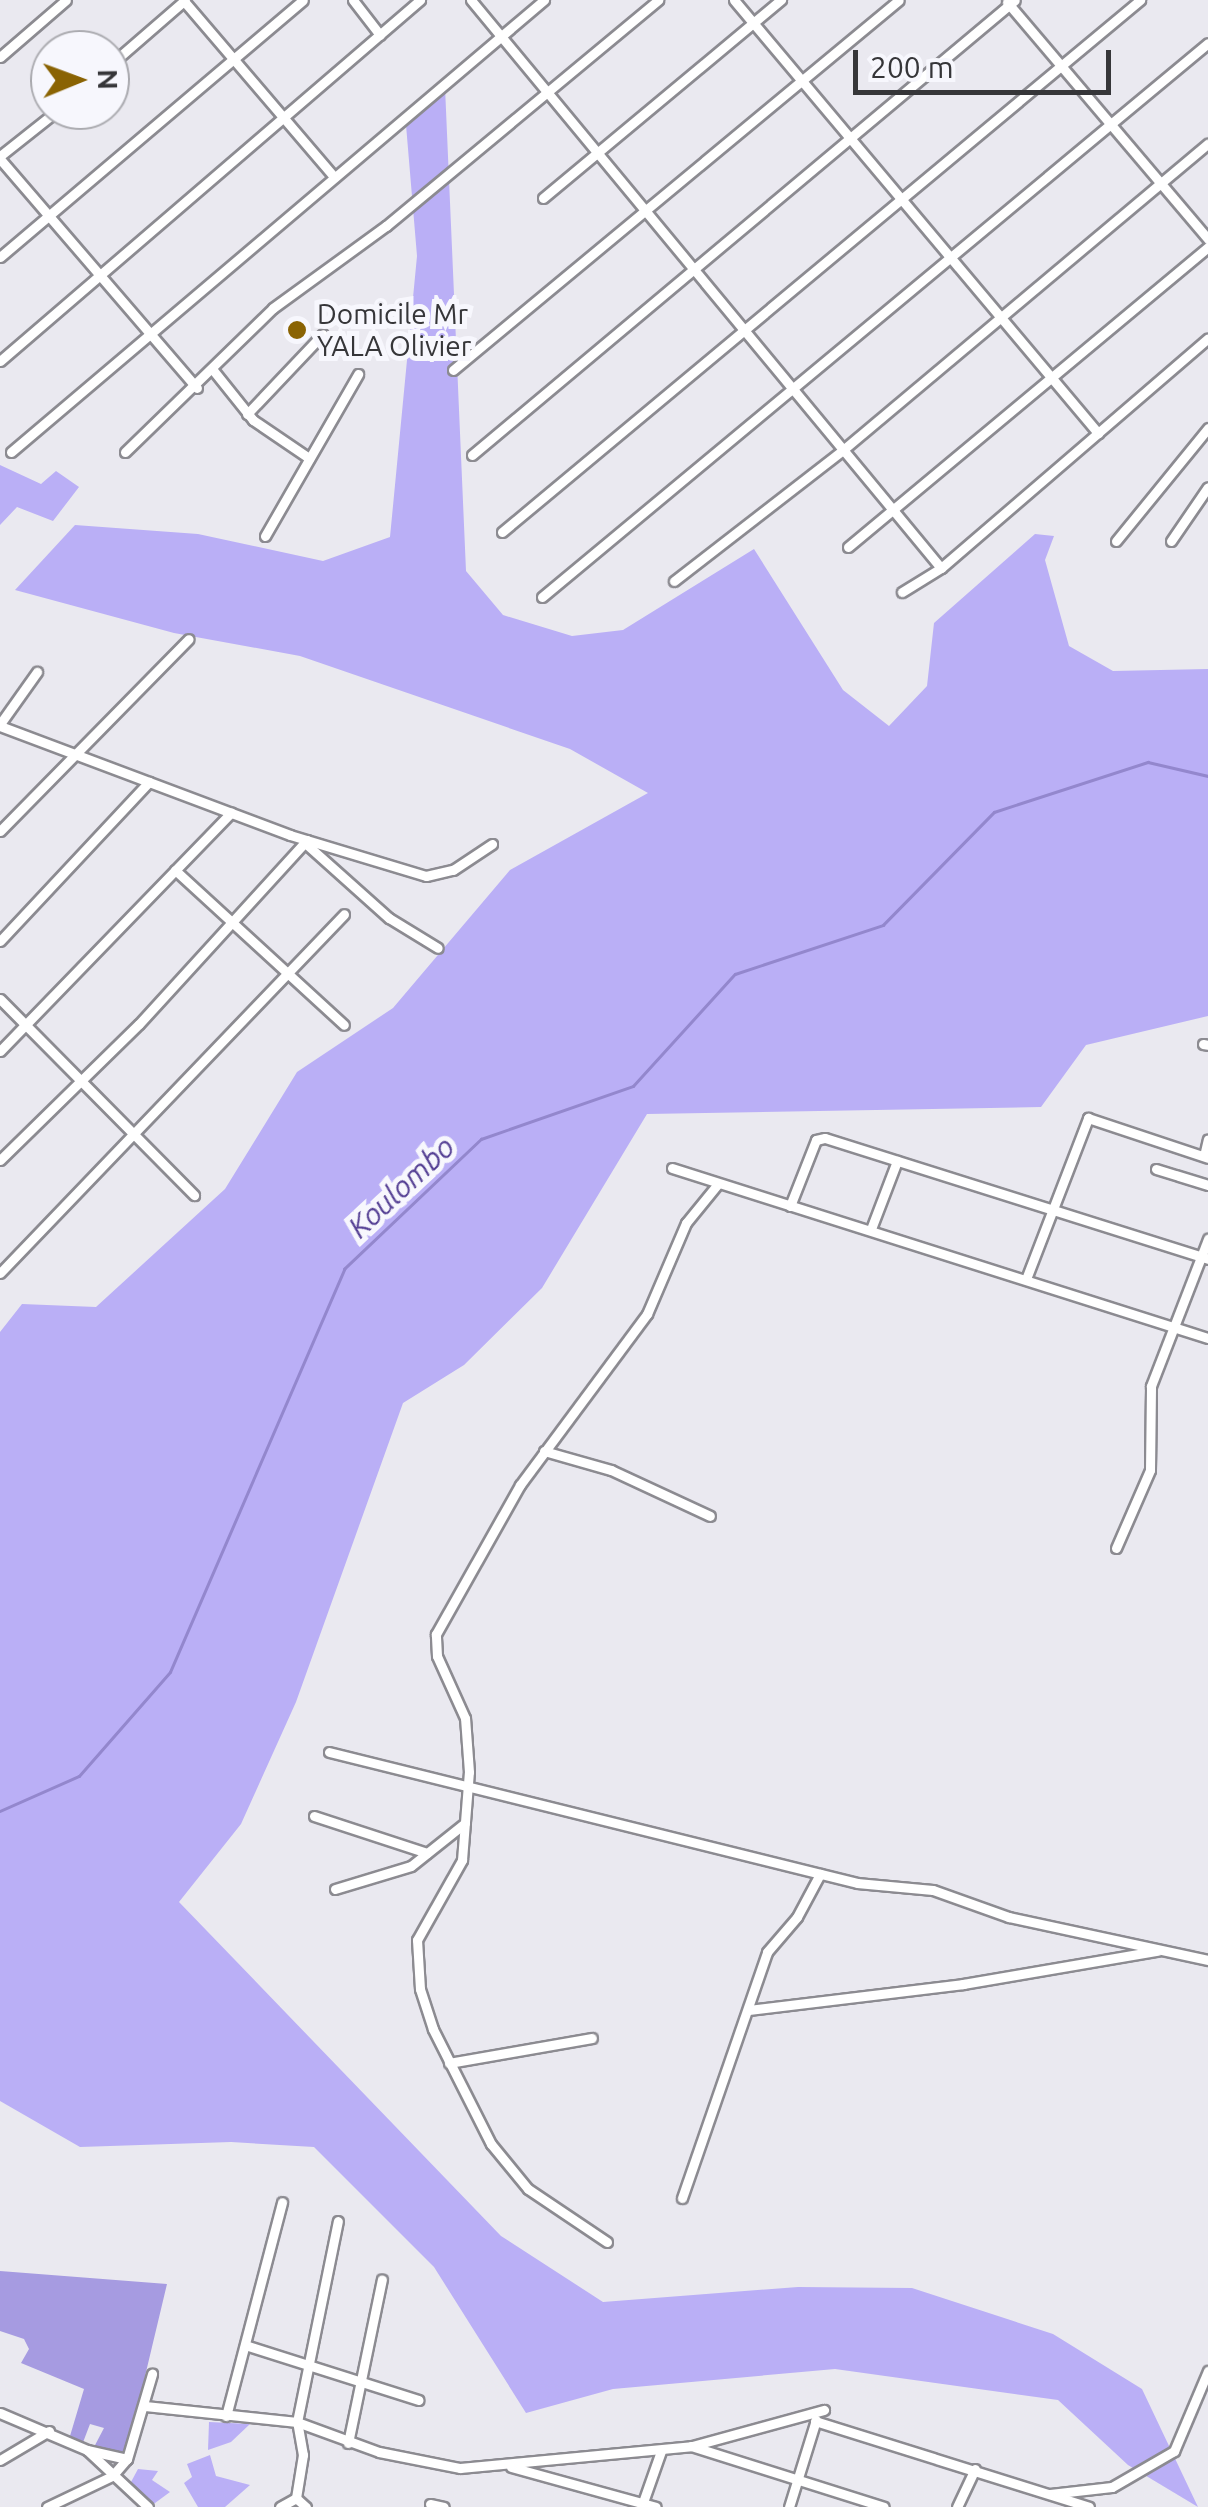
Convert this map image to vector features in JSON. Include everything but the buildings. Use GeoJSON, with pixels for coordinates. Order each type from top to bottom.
{"type":"FeatureCollection","features":[{"type":"Feature","properties":{"kind":"street"},"geometry":{"type":"LineString","coordinates":[[0,57],[66,0]]}},
{"type":"Feature","properties":{"kind":"street"},"geometry":{"type":"LineString","coordinates":[[130,47],[184,0],[334,177]]}},
{"type":"Feature","properties":{"kind":"street"},"geometry":{"type":"LineString","coordinates":[[0,258],[303,0]]}},
{"type":"Feature","properties":{"kind":"street"},"geometry":{"type":"LineString","coordinates":[[352,0],[380,35]]}},
{"type":"Feature","properties":{"kind":"street"},"geometry":{"type":"LineString","coordinates":[[0,361],[285,122],[420,0]]}},
{"type":"Feature","properties":{"kind":"street"},"geometry":{"type":"LineString","coordinates":[[471,0],[548,95],[600,150],[941,568]]}},
{"type":"Feature","properties":{"kind":"street"},"geometry":{"type":"LineString","coordinates":[[11,452],[544,0]]}},
{"type":"Feature","properties":{"kind":"street"},"geometry":{"type":"LineString","coordinates":[[125,452],[198,388],[272,308],[548,95],[658,0]]}},
{"type":"Feature","properties":{"kind":"street"},"geometry":{"type":"LineString","coordinates":[[734,0],[1098,433]]}},
{"type":"Feature","properties":{"kind":"street"},"geometry":{"type":"LineString","coordinates":[[542,198],[781,0]]}},
{"type":"Feature","properties":{"kind":"street"},"geometry":{"type":"LineString","coordinates":[[454,370],[899,0]]}},
{"type":"Feature","properties":{"kind":"street"},"geometry":{"type":"LineString","coordinates":[[502,532],[1140,0]]}},
{"type":"Feature","properties":{"kind":"street"},"geometry":{"type":"LineString","coordinates":[[472,455],[853,141],[1010,2],[1208,239]]}},
{"type":"Feature","properties":{"kind":"street"},"geometry":{"type":"LineString","coordinates":[[542,597],[952,260],[1208,43]]}},
{"type":"Feature","properties":{"kind":"street"},"geometry":{"type":"LineString","coordinates":[[34,130],[0,158],[146,334],[198,388]]}},
{"type":"Feature","properties":{"kind":"street"},"geometry":{"type":"LineString","coordinates":[[674,582],[844,449],[1208,144]]}},
{"type":"Feature","properties":{"kind":"street"},"geometry":{"type":"LineString","coordinates":[[848,547],[1208,247]]}},
{"type":"Feature","properties":{"kind":"street"},"geometry":{"type":"LineString","coordinates":[[248,414],[324,334]]}},
{"type":"Feature","properties":{"kind":"street"},"geometry":{"type":"LineString","coordinates":[[902,592],[941,568],[1208,338]]}},
{"type":"Feature","properties":{"kind":"street"},"geometry":{"type":"LineString","coordinates":[[214,370],[248,414],[309,458]]}},
{"type":"Feature","properties":{"kind":"street"},"geometry":{"type":"LineString","coordinates":[[265,536],[358,374]]}},
{"type":"Feature","properties":{"kind":"street"},"geometry":{"type":"LineString","coordinates":[[1116,541],[1208,428]]}},
{"type":"Feature","properties":{"kind":"street"},"geometry":{"type":"LineString","coordinates":[[1171,541],[1208,487]]}},
{"type":"Feature","properties":{"kind":"street"},"geometry":{"type":"LineString","coordinates":[[0,831],[189,639]]}},
{"type":"Feature","properties":{"kind":"street"},"geometry":{"type":"LineString","coordinates":[[37,672],[0,725],[306,842],[426,876],[453,870],[492,844]]}},
{"type":"Feature","properties":{"kind":"street"},"geometry":{"type":"LineString","coordinates":[[0,941],[149,782]]}},
{"type":"Feature","properties":{"kind":"street"},"geometry":{"type":"LineString","coordinates":[[0,1051],[230,813]]}},
{"type":"Feature","properties":{"kind":"street"},"geometry":{"type":"LineString","coordinates":[[0,1160],[232,925],[306,842]]}},
{"type":"Feature","properties":{"kind":"street"},"geometry":{"type":"LineString","coordinates":[[306,842],[390,918],[438,948]]}},
{"type":"Feature","properties":{"kind":"street"},"geometry":{"type":"LineString","coordinates":[[175,870],[344,1025]]}},
{"type":"Feature","properties":{"kind":"street"},"geometry":{"type":"LineString","coordinates":[[0,1273],[290,975],[344,914]]}},
{"type":"Feature","properties":{"kind":"street"},"geometry":{"type":"LineString","coordinates":[[0,999],[194,1195]]}},
{"type":"Feature","properties":{"kind":"street"},"geometry":{"type":"LineString","coordinates":[[1026,1279],[1088,1118],[1206,1157],[1208,1138]]}},
{"type":"Feature","properties":{"kind":"street"},"geometry":{"type":"LineString","coordinates":[[790,1206],[819,1138],[1051,1206],[1204,1258]]}},
{"type":"Feature","properties":{"kind":"street"},"geometry":{"type":"LineString","coordinates":[[872,1228],[897,1161]]}},
{"type":"Feature","properties":{"kind":"street"},"geometry":{"type":"LineString","coordinates":[[672,1168],[716,1185],[872,1228],[1208,1338]]}},
{"type":"Feature","properties":{"kind":"street"},"geometry":{"type":"LineString","coordinates":[[1156,1169],[1208,1186]]}},
{"type":"Feature","properties":{"kind":"street"},"geometry":{"type":"LineString","coordinates":[[607,2242],[528,2189],[491,2144],[432,2029],[414,1952],[462,1860],[468,1783],[465,1718],[437,1656],[436,1634],[468,1569],[544,1451],[630,1341],[663,1286],[686,1224],[716,1185]]}},
{"type":"Feature","properties":{"kind":"street"},"geometry":{"type":"LineString","coordinates":[[1116,1548],[1150,1470],[1148,1403],[1171,1326],[1204,1258],[1208,1239]]}},
{"type":"Feature","properties":{"kind":"street"},"geometry":{"type":"LineString","coordinates":[[544,1451],[611,1470],[710,1516]]}},
{"type":"Feature","properties":{"kind":"street"},"geometry":{"type":"LineString","coordinates":[[330,1752],[381,1769],[468,1783],[820,1874],[932,1890],[1009,1917],[1208,1960]]}},
{"type":"Feature","properties":{"kind":"street"},"geometry":{"type":"LineString","coordinates":[[314,1816],[427,1853]]}},
{"type":"Feature","properties":{"kind":"street"},"geometry":{"type":"LineString","coordinates":[[335,1890],[395,1873],[467,1820]]}},
{"type":"Feature","properties":{"kind":"street"},"geometry":{"type":"LineString","coordinates":[[682,2198],[766,1952],[797,1917],[820,1874]]}},
{"type":"Feature","properties":{"kind":"street"},"geometry":{"type":"LineString","coordinates":[[749,2010],[964,1984],[1164,1950]]}},
{"type":"Feature","properties":{"kind":"street"},"geometry":{"type":"LineString","coordinates":[[449,2063],[592,2038]]}},
{"type":"Feature","properties":{"kind":"street"},"geometry":{"type":"LineString","coordinates":[[226,2416],[282,2202]]}},
{"type":"Feature","properties":{"kind":"street"},"geometry":{"type":"LineString","coordinates":[[296,2498],[303,2455],[296,2422],[338,2221]]}},
{"type":"Feature","properties":{"kind":"street"},"geometry":{"type":"LineString","coordinates":[[348,2442],[382,2279]]}},
{"type":"Feature","properties":{"kind":"street"},"geometry":{"type":"LineString","coordinates":[[244,2345],[363,2378],[418,2400]]}},
{"type":"Feature","properties":{"kind":"street"},"geometry":{"type":"LineString","coordinates":[[1044,2494],[1112,2487],[1174,2451],[1208,2371]]}},
{"type":"Feature","properties":{"kind":"street"},"geometry":{"type":"LineString","coordinates":[[47,2507],[112,2476],[127,2458],[152,2374]]}},
{"type":"Feature","properties":{"kind":"street"},"geometry":{"type":"LineString","coordinates":[[144,2406],[296,2422],[348,2442],[460,2468],[660,2451],[824,2410],[815,2421],[789,2507]]}},
{"type":"Feature","properties":{"kind":"street"},"geometry":{"type":"LineString","coordinates":[[0,2414],[49,2431],[87,2450],[127,2458]]}},
{"type":"Feature","properties":{"kind":"street"},"geometry":{"type":"LineString","coordinates":[[815,2421],[1089,2507]]}},
{"type":"Feature","properties":{"kind":"street"},"geometry":{"type":"LineString","coordinates":[[0,2460],[49,2431]]}},
{"type":"Feature","properties":{"kind":"street"},"geometry":{"type":"LineString","coordinates":[[691,2446],[884,2507]]}},
{"type":"Feature","properties":{"kind":"street"},"geometry":{"type":"LineString","coordinates":[[87,2450],[148,2507]]}},
{"type":"Feature","properties":{"kind":"street"},"geometry":{"type":"LineString","coordinates":[[642,2505],[660,2451]]}},
{"type":"Feature","properties":{"kind":"street"},"geometry":{"type":"LineString","coordinates":[[504,2464],[656,2507]]}},
{"type":"Feature","properties":{"kind":"street"},"geometry":{"type":"LineString","coordinates":[[957,2507],[975,2469]]}},
{"type":"Feature","properties":{"kind":"street"},"geometry":{"type":"LineString","coordinates":[[280,2507],[296,2498]]}},
{"type":"Feature","properties":{"kind":"street"},"geometry":{"type":"LineString","coordinates":[[296,2498],[306,2507]]}},
{"type":"Feature","properties":{"kind":"street"},"geometry":{"type":"LineString","coordinates":[[430,2504],[444,2507]]}},
{"type":"Feature","properties":{"kind":"shaded area"},"geometry":{"type":"Polygon","coordinates":[[[445,87],[466,571],[503,615],[572,636],[623,630],[754,549],[843,690],[889,726],[927,686],[934,623],[1035,534],[1054,536],[1045,560],[1069,646],[1113,671],[1208,669],[1208,1016],[1086,1045],[1041,1107],[647,1114],[542,1288],[464,1365],[403,1403],[296,1702],[241,1824],[179,1902],[501,2236],[603,2302],[798,2287],[912,2288],[1053,2334],[1142,2389],[1198,2507],[1128,2465],[1058,2400],[835,2369],[613,2389],[526,2413],[434,2267],[314,2147],[231,2142],[80,2147],[0,2101],[0,1332],[22,1304],[96,1307],[225,1189],[297,1072],[393,1008],[510,870],[648,793],[570,749],[300,656],[174,633],[15,590],[75,525],[198,534],[323,561],[390,537],[417,256],[405,113],[445,87]]]}},
{"type":"Feature","properties":{"kind":"shaded area"},"geometry":{"type":"Polygon","coordinates":[[[0,465],[41,484],[56,471],[79,487],[53,521],[17,507],[0,525],[0,465]]]}},
{"type":"Feature","properties":{"kind":"shaded area"},"geometry":{"type":"Polygon","coordinates":[[[0,2271],[167,2284],[126,2456],[93,2449],[104,2428],[90,2424],[82,2445],[70,2436],[84,2389],[21,2363],[29,2349],[24,2339],[0,2331],[0,2271]]]}},
{"type":"Feature","properties":{"kind":"shaded area"},"geometry":{"type":"Polygon","coordinates":[[[209,2422],[250,2424],[231,2442],[208,2450],[209,2422]]]}},
{"type":"Feature","properties":{"kind":"shaded area"},"geometry":{"type":"Polygon","coordinates":[[[210,2455],[216,2476],[250,2485],[225,2507],[198,2507],[184,2483],[192,2477],[187,2464],[210,2455]]]}},
{"type":"Feature","properties":{"kind":"shaded area"},"geometry":{"type":"Polygon","coordinates":[[[138,2469],[158,2471],[152,2480],[170,2492],[151,2506],[135,2493],[131,2482],[138,2469]]]}},
{"type":"Feature","properties":{"kind":"waterway","name":"Koulombo"},"geometry":{"type":"LineString","coordinates":[[0,1811],[79,1776],[170,1672],[344,1269],[481,1139],[633,1086],[735,974],[883,925],[994,812],[1148,762],[1208,776]]}},
{"type":"Feature","properties":{"kind":"place","name":"Domicile Mr YALA Olivier"},"geometry":{"type":"Point","coordinates":[297,330]}}]}
